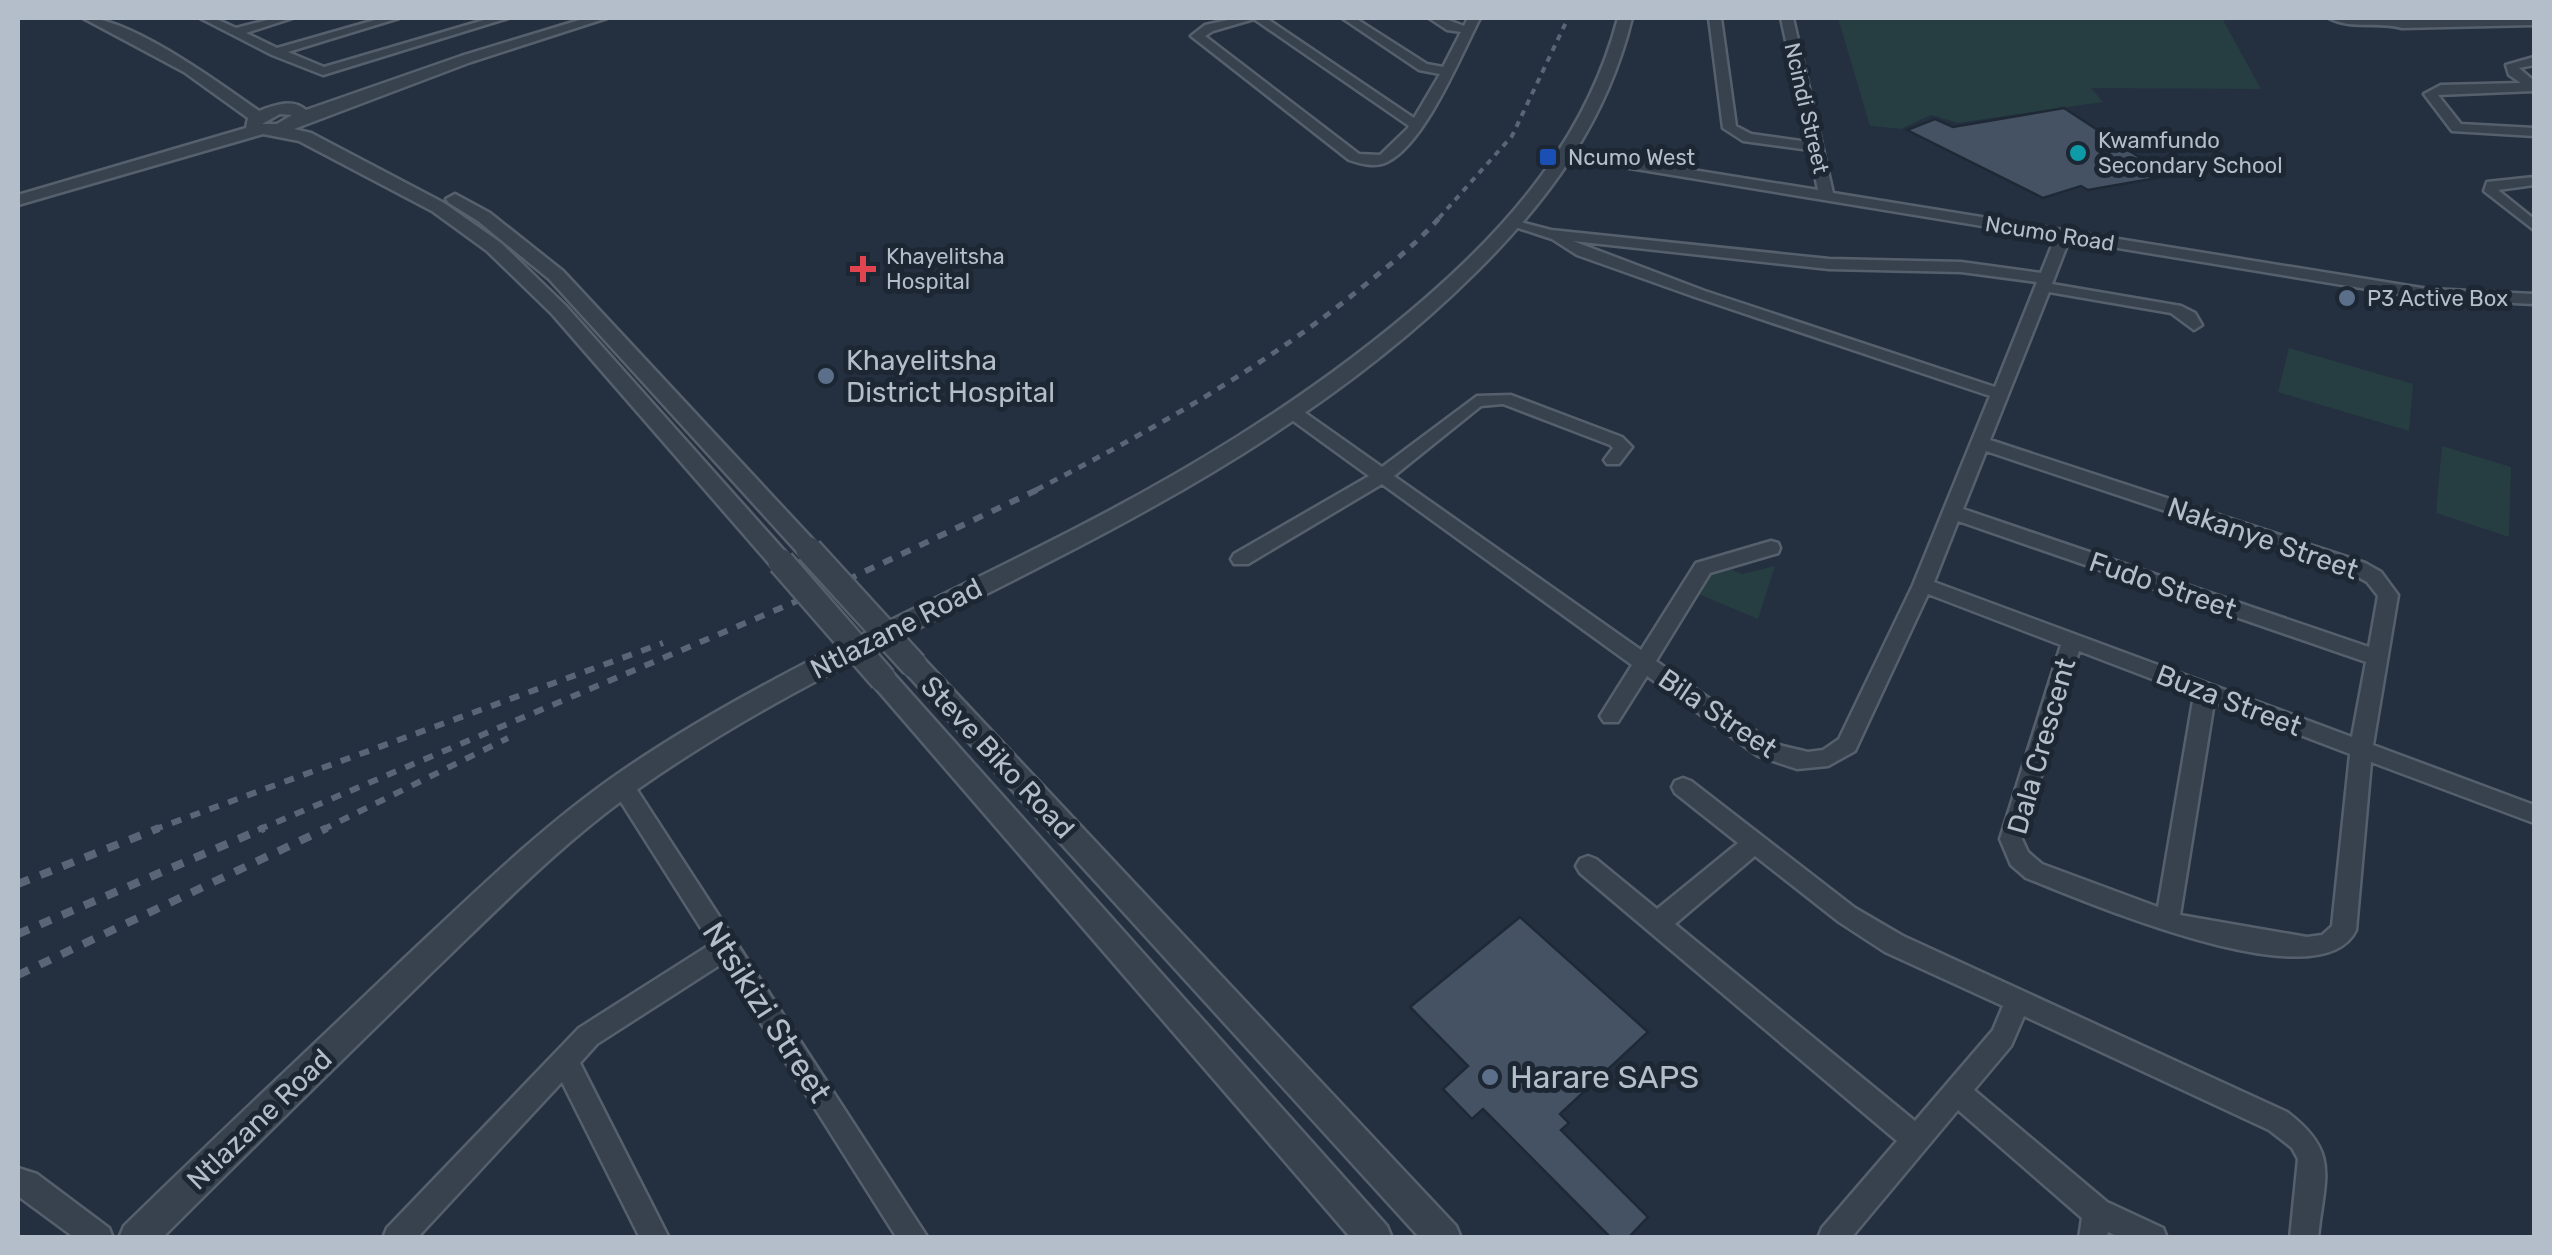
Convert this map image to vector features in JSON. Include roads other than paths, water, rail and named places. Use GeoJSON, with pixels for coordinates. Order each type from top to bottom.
{"type":"FeatureCollection","features":[{"type":"Feature","properties":{"kind":"street","name":"Steve Biko Road"},"geometry":{"type":"LineString","coordinates":[[90,18],[438,207],[494,246],[559,310],[1375,1238]]}},
{"type":"Feature","properties":{"kind":"street"},"geometry":{"type":"LineString","coordinates":[[206,18],[314,70],[328,70],[502,18]]}},
{"type":"Feature","properties":{"kind":"street"},"geometry":{"type":"LineString","coordinates":[[236,32],[286,18]]}},
{"type":"Feature","properties":{"kind":"street"},"geometry":{"type":"LineString","coordinates":[[276,52],[393,18]]}},
{"type":"Feature","properties":{"kind":"street"},"geometry":{"type":"LineString","coordinates":[[18,200],[600,18]]}},
{"type":"Feature","properties":{"kind":"street"},"geometry":{"type":"LineString","coordinates":[[1249,18],[1209,28],[1198,36],[1354,157],[1366,161],[1385,159],[1416,125],[1471,24],[1435,18]]}},
{"type":"Feature","properties":{"kind":"street"},"geometry":{"type":"LineString","coordinates":[[1259,18],[1416,125]]}},
{"type":"Feature","properties":{"kind":"street"},"geometry":{"type":"LineString","coordinates":[[1348,18],[1423,66],[1446,71]]}},
{"type":"Feature","properties":{"kind":"street","name":"Ntlazane Road"},"geometry":{"type":"LineString","coordinates":[[136,1238],[508,878],[622,785],[743,707],[1105,523],[1292,411],[1413,321],[1513,224],[1568,154],[1610,75],[1624,18]]}},
{"type":"Feature","properties":{"kind":"street"},"geometry":{"type":"LineString","coordinates":[[1715,18],[1730,128],[1748,138],[1815,147]]}},
{"type":"Feature","properties":{"kind":"street","name":"Ncindi Street"},"geometry":{"type":"LineString","coordinates":[[1787,18],[1827,198]]}},
{"type":"Feature","properties":{"kind":"street"},"geometry":{"type":"LineString","coordinates":[[2335,18],[2363,22],[2384,19],[2402,24],[2534,22]]}},
{"type":"Feature","properties":{"kind":"street"},"geometry":{"type":"LineString","coordinates":[[2534,61],[2512,65],[2513,72],[2534,87]]}},
{"type":"Feature","properties":{"kind":"street"},"geometry":{"type":"LineString","coordinates":[[2534,87],[2442,90],[2430,94],[2457,128],[2534,132]]}},
{"type":"Feature","properties":{"kind":"street","name":"Steve Biko Road"},"geometry":{"type":"LineString","coordinates":[[277,119],[470,207],[538,260],[581,301],[1444,1238]]}},
{"type":"Feature","properties":{"kind":"street","name":"Ncumo Road"},"geometry":{"type":"LineString","coordinates":[[1568,154],[2428,294],[2534,299]]}},
{"type":"Feature","properties":{"kind":"street"},"geometry":{"type":"LineString","coordinates":[[2534,181],[2498,182],[2492,185],[2492,191],[2534,226]]}},
{"type":"Feature","properties":{"kind":"street"},"geometry":{"type":"LineString","coordinates":[[1513,224],[1550,234],[1829,264],[1960,267],[2174,310],[2189,316],[2194,325]]}},
{"type":"Feature","properties":{"kind":"street"},"geometry":{"type":"LineString","coordinates":[[1550,234],[1582,252],[2000,394]]}},
{"type":"Feature","properties":{"kind":"street","name":"Bila Street"},"geometry":{"type":"LineString","coordinates":[[1292,411],[1766,750],[1796,761],[1826,759],[1847,745],[1923,585],[2064,235]]}},
{"type":"Feature","properties":{"kind":"street"},"geometry":{"type":"LineString","coordinates":[[1242,559],[1384,475],[1477,401],[1491,398],[1612,439],[1622,448],[1612,460]]}},
{"type":"Feature","properties":{"kind":"street","name":"Nakanye Street"},"geometry":{"type":"LineString","coordinates":[[1981,443],[2365,571],[2388,594],[2361,750]]}},
{"type":"Feature","properties":{"kind":"street","name":"Fudo Street"},"geometry":{"type":"LineString","coordinates":[[1952,512],[2375,657]]}},
{"type":"Feature","properties":{"kind":"street"},"geometry":{"type":"LineString","coordinates":[[1611,716],[1702,568],[1771,548]]}},
{"type":"Feature","properties":{"kind":"street","name":"Buza Street"},"geometry":{"type":"LineString","coordinates":[[1923,585],[2534,814]]}},
{"type":"Feature","properties":{"kind":"street","name":"Dala Crescent"},"geometry":{"type":"LineString","coordinates":[[2072,641],[2011,843],[2019,858],[2034,871],[2167,922],[2190,930],[2307,948],[2325,946],[2338,938],[2344,930],[2361,750]]}},
{"type":"Feature","properties":{"kind":"street"},"geometry":{"type":"LineString","coordinates":[[2167,922],[2205,691]]}},
{"type":"Feature","properties":{"kind":"street","name":"Ntsikizi Street"},"geometry":{"type":"LineString","coordinates":[[622,785],[914,1238]]}},
{"type":"Feature","properties":{"kind":"street"},"geometry":{"type":"LineString","coordinates":[[1684,787],[1847,914],[1894,944],[2278,1121],[2302,1139],[2312,1157],[2304,1238]]}},
{"type":"Feature","properties":{"kind":"street"},"geometry":{"type":"LineString","coordinates":[[1657,924],[1755,842]]}},
{"type":"Feature","properties":{"kind":"street"},"geometry":{"type":"LineString","coordinates":[[1588,866],[1916,1139]]}},
{"type":"Feature","properties":{"kind":"street"},"geometry":{"type":"LineString","coordinates":[[397,1238],[588,1036],[725,949]]}},
{"type":"Feature","properties":{"kind":"street"},"geometry":{"type":"LineString","coordinates":[[1832,1238],[2002,1038],[2018,1000]]}},
{"type":"Feature","properties":{"kind":"street"},"geometry":{"type":"LineString","coordinates":[[565,1060],[655,1238]]}},
{"type":"Feature","properties":{"kind":"street"},"geometry":{"type":"LineString","coordinates":[[1956,1092],[2095,1225],[2153,1238]]}},
{"type":"Feature","properties":{"kind":"street"},"geometry":{"type":"LineString","coordinates":[[18,1182],[99,1238]]}},
{"type":"Feature","properties":{"kind":"railway"},"geometry":{"type":"LineString","coordinates":[[1439,218],[1512,136],[1568,18]]}},
{"type":"Feature","properties":{"kind":"railway"},"geometry":{"type":"LineString","coordinates":[[1036,490],[1158,424],[1275,352],[1386,268],[1441,216]]}},
{"type":"Feature","properties":{"kind":"railway"},"geometry":{"type":"LineString","coordinates":[[258,830],[849,579],[1041,488]]}},
{"type":"Feature","properties":{"kind":"railway"},"geometry":{"type":"LineString","coordinates":[[153,830],[663,643]]}},
{"type":"Feature","properties":{"kind":"railway"},"geometry":{"type":"LineString","coordinates":[[322,830],[508,738]]}},
{"type":"Feature","properties":{"kind":"railway"},"geometry":{"type":"LineString","coordinates":[[18,884],[159,828]]}},
{"type":"Feature","properties":{"kind":"railway"},"geometry":{"type":"LineString","coordinates":[[18,934],[264,828]]}},
{"type":"Feature","properties":{"kind":"railway"},"geometry":{"type":"LineString","coordinates":[[18,975],[327,828]]}},
{"type":"Feature","properties":{"kind":"place","name":"Kwamfundo Secondary School"},"geometry":{"type":"Point","coordinates":[2078,153]}},
{"type":"Feature","properties":{"kind":"place","name":"Ncumo West"},"geometry":{"type":"Point","coordinates":[1548,157]}},
{"type":"Feature","properties":{"kind":"place","name":"Khayelitsha Hospital"},"geometry":{"type":"Point","coordinates":[863,269]}},
{"type":"Feature","properties":{"kind":"place","name":"P3 Active Box"},"geometry":{"type":"Point","coordinates":[2347,298]}},
{"type":"Feature","properties":{"kind":"place","name":"Khayelitsha District Hospital"},"geometry":{"type":"Point","coordinates":[826,376]}},
{"type":"Feature","properties":{"kind":"place","name":"Harare SAPS"},"geometry":{"type":"Point","coordinates":[1490,1077]}}]}
